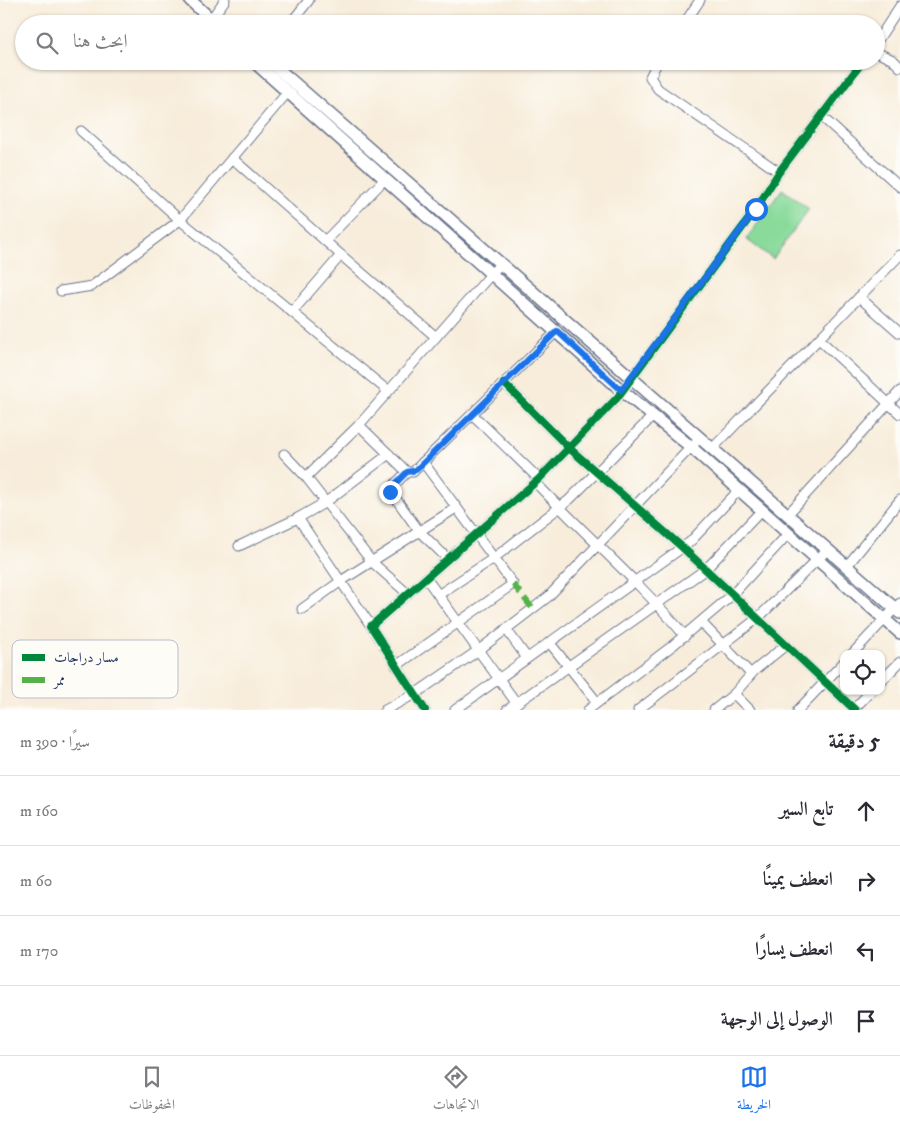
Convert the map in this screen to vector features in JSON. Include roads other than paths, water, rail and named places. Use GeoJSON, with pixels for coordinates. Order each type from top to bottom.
{"type":"FeatureCollection","features":[{"type":"Feature","properties":{"kind":"main road"},"geometry":{"type":"LineString","coordinates":[[190,0],[207,15]]}},
{"type":"Feature","properties":{"kind":"main road"},"geometry":{"type":"LineString","coordinates":[[263,70],[621,390],[691,447],[738,491],[900,633]]}},
{"type":"Feature","properties":{"kind":"main road"},"geometry":{"type":"LineString","coordinates":[[278,70],[630,378],[898,608]]}},
{"type":"Feature","properties":{"kind":"street"},"geometry":{"type":"LineString","coordinates":[[217,15],[225,0]]}},
{"type":"Feature","properties":{"kind":"street"},"geometry":{"type":"LineString","coordinates":[[297,15],[309,0]]}},
{"type":"Feature","properties":{"kind":"street"},"geometry":{"type":"LineString","coordinates":[[690,15],[700,0]]}},
{"type":"Feature","properties":{"kind":"street"},"geometry":{"type":"LineString","coordinates":[[885,29],[900,6]]}},
{"type":"Feature","properties":{"kind":"street"},"geometry":{"type":"LineString","coordinates":[[885,56],[893,60],[900,67]]}},
{"type":"Feature","properties":{"kind":"street"},"geometry":{"type":"LineString","coordinates":[[654,70],[650,77],[658,89],[779,172]]}},
{"type":"Feature","properties":{"kind":"street"},"geometry":{"type":"LineString","coordinates":[[371,626],[537,481],[616,398],[756,209],[779,172],[856,70]]}},
{"type":"Feature","properties":{"kind":"street"},"geometry":{"type":"LineString","coordinates":[[61,291],[92,286],[180,220],[287,93]]}},
{"type":"Feature","properties":{"kind":"street"},"geometry":{"type":"LineString","coordinates":[[821,116],[900,187]]}},
{"type":"Feature","properties":{"kind":"street"},"geometry":{"type":"LineString","coordinates":[[81,131],[180,220],[388,391]]}},
{"type":"Feature","properties":{"kind":"street"},"geometry":{"type":"LineString","coordinates":[[232,158],[436,337]]}},
{"type":"Feature","properties":{"kind":"street"},"geometry":{"type":"LineString","coordinates":[[325,241],[385,179]]}},
{"type":"Feature","properties":{"kind":"street"},"geometry":{"type":"LineString","coordinates":[[292,312],[341,255]]}},
{"type":"Feature","properties":{"kind":"street"},"geometry":{"type":"LineString","coordinates":[[712,449],[898,260]]}},
{"type":"Feature","properties":{"kind":"street"},"geometry":{"type":"LineString","coordinates":[[306,477],[359,425],[500,264]]}},
{"type":"Feature","properties":{"kind":"street"},"geometry":{"type":"LineString","coordinates":[[860,297],[900,333]]}},
{"type":"Feature","properties":{"kind":"street"},"geometry":{"type":"LineString","coordinates":[[359,425],[407,472],[413,472],[557,331]]}},
{"type":"Feature","properties":{"kind":"street"},"geometry":{"type":"LineString","coordinates":[[820,339],[900,414]]}},
{"type":"Feature","properties":{"kind":"street"},"geometry":{"type":"LineString","coordinates":[[504,383],[569,448],[706,569],[854,710],[867,695]]}},
{"type":"Feature","properties":{"kind":"street"},"geometry":{"type":"LineString","coordinates":[[788,514],[900,391]]}},
{"type":"Feature","properties":{"kind":"street"},"geometry":{"type":"LineString","coordinates":[[472,414],[537,481],[559,508],[658,604],[685,636]]}},
{"type":"Feature","properties":{"kind":"street"},"geometry":{"type":"LineString","coordinates":[[438,595],[494,558],[559,508],[597,473],[653,416]]}},
{"type":"Feature","properties":{"kind":"street"},"geometry":{"type":"LineString","coordinates":[[385,710],[415,694],[479,650],[548,597],[700,438]]}},
{"type":"Feature","properties":{"kind":"street"},"geometry":{"type":"LineString","coordinates":[[284,454],[306,477],[372,562],[408,594]]}},
{"type":"Feature","properties":{"kind":"street"},"geometry":{"type":"LineString","coordinates":[[239,546],[298,518],[326,502],[389,454]]}},
{"type":"Feature","properties":{"kind":"street"},"geometry":{"type":"LineString","coordinates":[[396,666],[514,584],[423,462]]}},
{"type":"Feature","properties":{"kind":"street"},"geometry":{"type":"LineString","coordinates":[[407,472],[391,488],[390,492],[419,531],[447,558]]}},
{"type":"Feature","properties":{"kind":"street"},"geometry":{"type":"LineString","coordinates":[[455,710],[694,539],[738,491]]}},
{"type":"Feature","properties":{"kind":"street"},"geometry":{"type":"LineString","coordinates":[[847,566],[900,500]]}},
{"type":"Feature","properties":{"kind":"street"},"geometry":{"type":"LineString","coordinates":[[302,609],[341,581],[456,508]]}},
{"type":"Feature","properties":{"kind":"street"},"geometry":{"type":"LineString","coordinates":[[512,709],[706,569],[761,511]]}},
{"type":"Feature","properties":{"kind":"street"},"geometry":{"type":"LineString","coordinates":[[298,518],[425,710]]}},
{"type":"Feature","properties":{"kind":"street"},"geometry":{"type":"LineString","coordinates":[[588,710],[685,636],[732,595],[788,534]]}},
{"type":"Feature","properties":{"kind":"street"},"geometry":{"type":"LineString","coordinates":[[638,710],[758,618],[828,549]]}},
{"type":"Feature","properties":{"kind":"street"},"geometry":{"type":"LineString","coordinates":[[426,578],[515,701],[512,709]]}},
{"type":"Feature","properties":{"kind":"street"},"geometry":{"type":"LineString","coordinates":[[856,650],[898,608]]}},
{"type":"Feature","properties":{"kind":"street"},"geometry":{"type":"LineString","coordinates":[[701,622],[751,674]]}},
{"type":"Feature","properties":{"kind":"street"},"geometry":{"type":"LineString","coordinates":[[506,629],[527,658]]}},
{"type":"Feature","properties":{"kind":"street"},"geometry":{"type":"LineString","coordinates":[[549,642],[597,702]]}},
{"type":"Feature","properties":{"kind":"street"},"geometry":{"type":"LineString","coordinates":[[714,710],[734,694],[751,674],[786,645]]}},
{"type":"Feature","properties":{"kind":"street"},"geometry":{"type":"LineString","coordinates":[[885,677],[900,662]]}},
{"type":"Feature","properties":{"kind":"street"},"geometry":{"type":"LineString","coordinates":[[798,710],[840,666]]}},
{"type":"Feature","properties":{"kind":"street"},"geometry":{"type":"LineString","coordinates":[[734,694],[750,710]]}}]}
